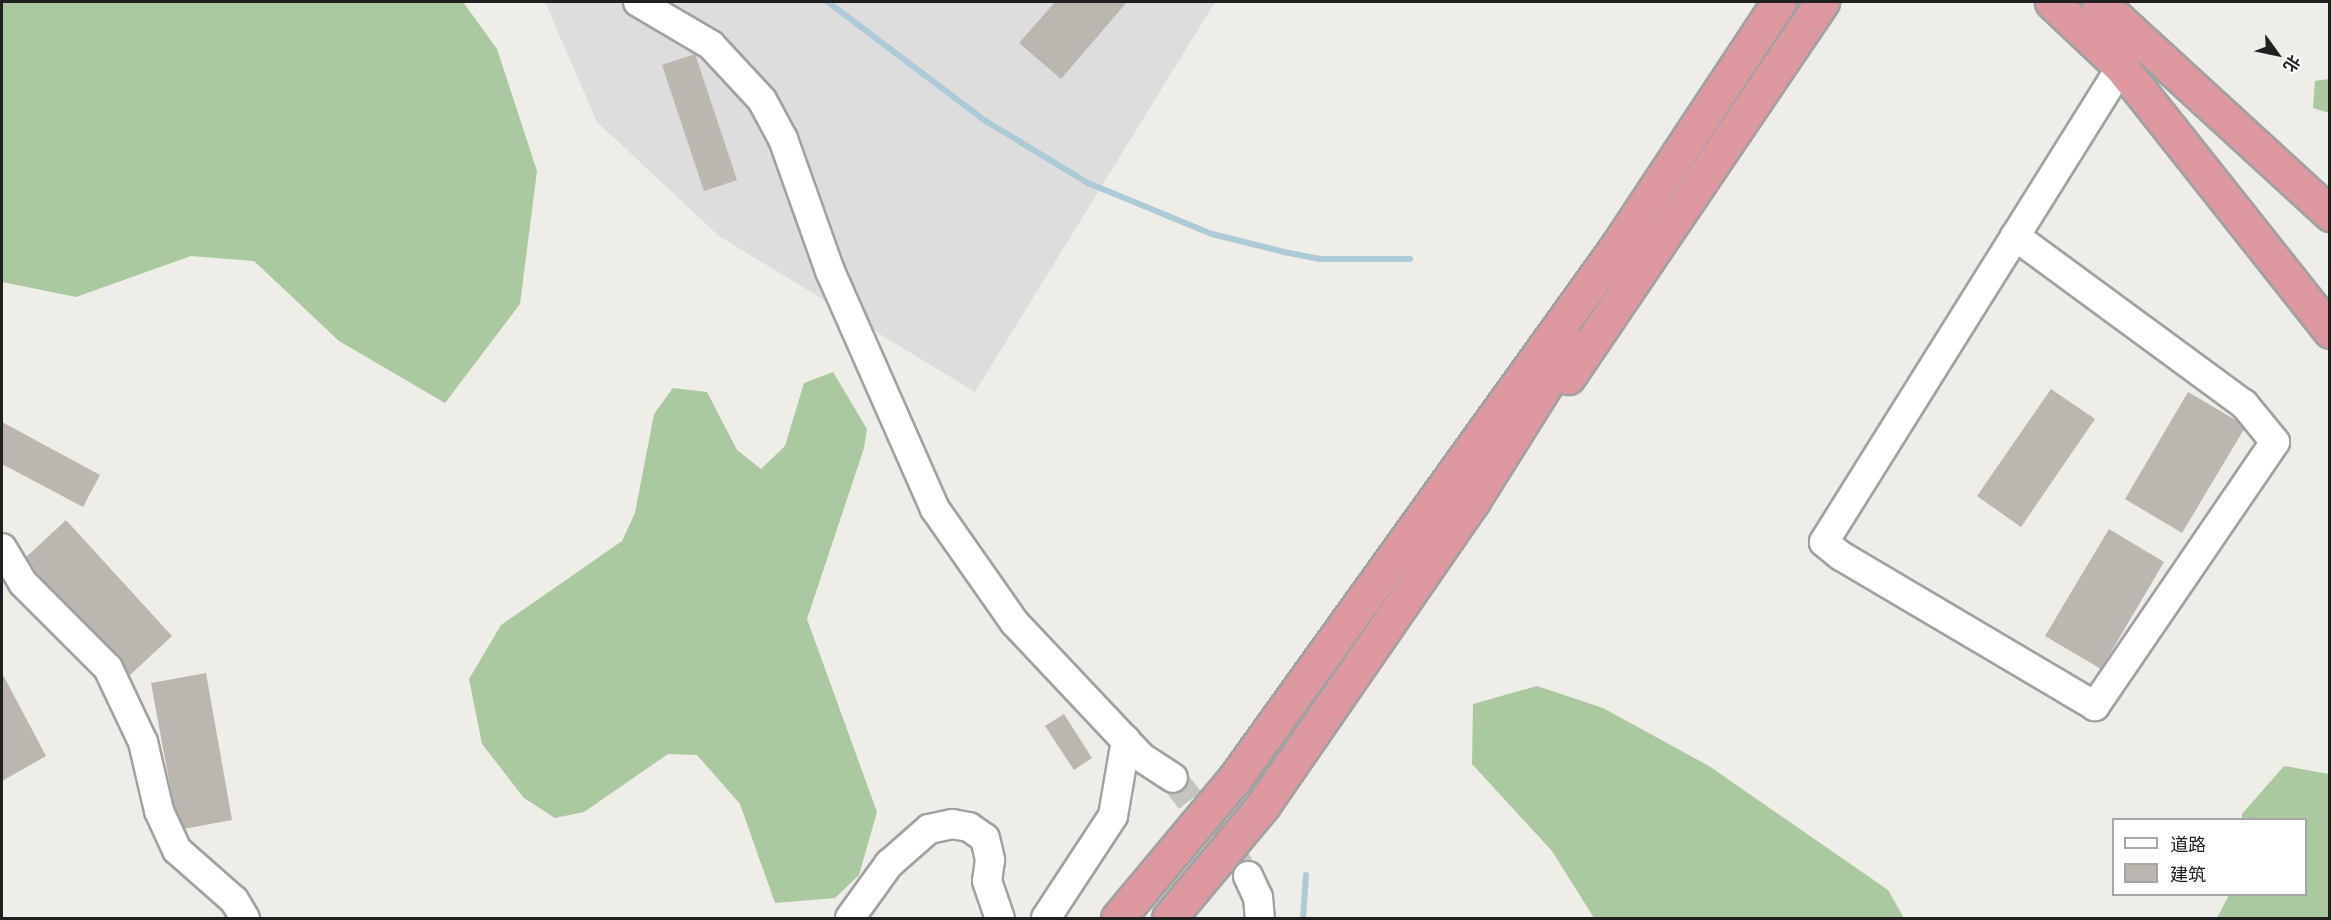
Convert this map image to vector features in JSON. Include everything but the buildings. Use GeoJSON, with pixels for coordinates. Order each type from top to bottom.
{"type":"FeatureCollection","features":[{"type":"Feature","properties":{"kind":"highway"},"geometry":{"type":"LineString","coordinates":[[1460,492],[1526,352],[1758,2]]}},
{"type":"Feature","properties":{"kind":"highway"},"geometry":{"type":"LineString","coordinates":[[1169,918],[1263,805],[1616,248],[1779,2]]}},
{"type":"Feature","properties":{"kind":"highway"},"geometry":{"type":"LineString","coordinates":[[1118,918],[1235,778],[1460,492],[1618,270],[1801,2]]}},
{"type":"Feature","properties":{"kind":"highway"},"geometry":{"type":"LineString","coordinates":[[1460,492],[1538,422],[1822,2]]}},
{"type":"Feature","properties":{"kind":"highway"},"geometry":{"type":"LineString","coordinates":[[2052,2],[2121,67],[2330,331]]}},
{"type":"Feature","properties":{"kind":"highway"},"geometry":{"type":"LineString","coordinates":[[2099,2],[2330,214]]}},
{"type":"Feature","properties":{"kind":"street"},"geometry":{"type":"LineString","coordinates":[[638,2],[711,45],[762,100],[783,139],[830,271],[935,509],[1014,622],[1141,757],[1173,778]]}},
{"type":"Feature","properties":{"kind":"street"},"geometry":{"type":"LineString","coordinates":[[2015,236],[2244,404],[2275,442],[2095,706],[1841,556],[1824,542],[2015,236],[2121,67]]}},
{"type":"Feature","properties":{"kind":"street"},"geometry":{"type":"LineString","coordinates":[[2,548],[23,583],[108,668],[143,742],[159,811],[177,850],[234,900],[245,918]]}},
{"type":"Feature","properties":{"kind":"street"},"geometry":{"type":"LineString","coordinates":[[1046,918],[1101,840],[1113,816],[1126,740]]}},
{"type":"Feature","properties":{"kind":"street"},"geometry":{"type":"LineString","coordinates":[[850,918],[889,864],[929,829],[952,824],[969,827],[985,838],[990,860],[987,881],[1000,918]]}},
{"type":"Feature","properties":{"kind":"street"},"geometry":{"type":"LineString","coordinates":[[1248,876],[1258,897],[1260,918]]}},
{"type":"Feature","properties":{"kind":"shaded area"},"geometry":{"type":"Polygon","coordinates":[[[545,2],[1215,2],[975,392],[719,236],[597,122],[545,2]]]}},
{"type":"Feature","properties":{"kind":"green space"},"geometry":{"type":"Polygon","coordinates":[[[2,2],[463,2],[497,49],[537,171],[520,304],[445,403],[339,341],[254,261],[191,256],[76,297],[2,282],[2,2]]]}},
{"type":"Feature","properties":{"kind":"green space"},"geometry":{"type":"Polygon","coordinates":[[[2330,79],[2329,113],[2313,108],[2315,81],[2330,79]]]}},
{"type":"Feature","properties":{"kind":"green space"},"geometry":{"type":"Polygon","coordinates":[[[833,372],[867,429],[864,448],[807,619],[877,812],[859,875],[835,898],[775,903],[740,804],[697,755],[668,754],[584,812],[555,818],[524,798],[482,744],[469,679],[501,625],[622,541],[635,513],[654,414],[673,388],[707,392],[737,450],[761,469],[785,446],[804,383],[833,372]]]}},
{"type":"Feature","properties":{"kind":"green space"},"geometry":{"type":"Polygon","coordinates":[[[1537,686],[1603,708],[1709,766],[1888,890],[1904,918],[1594,918],[1552,851],[1472,764],[1473,704],[1537,686]]]}},
{"type":"Feature","properties":{"kind":"green space"},"geometry":{"type":"Polygon","coordinates":[[[2284,766],[2329,774],[2329,918],[2217,918],[2228,896],[2307,896],[2307,818],[2242,818],[2242,814],[2284,766]]]}},
{"type":"Feature","properties":{"kind":"waterway"},"geometry":{"type":"LineString","coordinates":[[828,2],[984,120],[1088,183],[1212,234],[1284,252],[1320,259],[1410,259]]}},
{"type":"Feature","properties":{"kind":"waterway"},"geometry":{"type":"LineString","coordinates":[[1303,918],[1306,875]]}},
{"type":"Feature","properties":{"kind":"tunnel"},"geometry":{"type":"LineString","coordinates":[[1173,778],[1248,876]]}}]}
